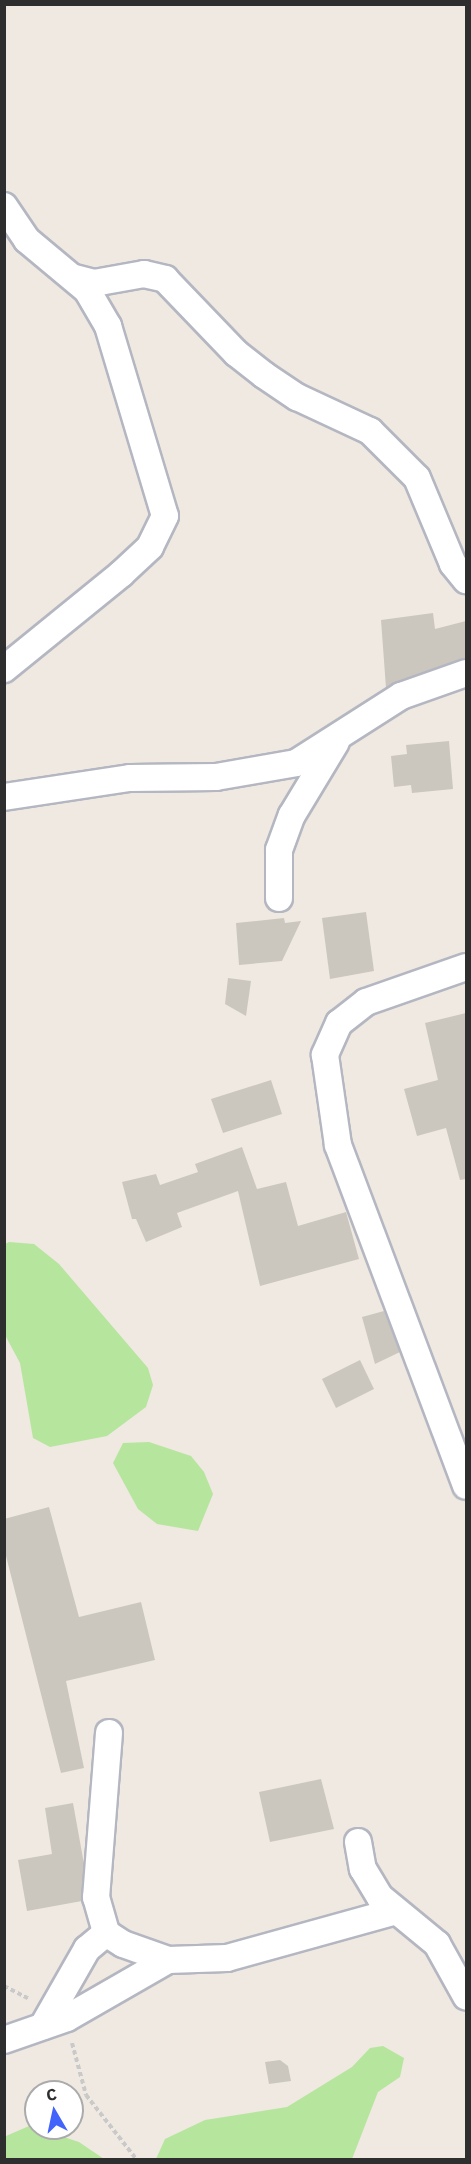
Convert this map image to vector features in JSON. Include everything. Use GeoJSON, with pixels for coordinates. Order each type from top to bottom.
{"type":"FeatureCollection","features":[{"type":"Feature","properties":{"kind":"street"},"geometry":{"type":"LineString","coordinates":[[4,206],[27,240],[75,278],[98,308],[123,364],[165,516],[150,547],[121,574],[4,669]]}},
{"type":"Feature","properties":{"kind":"street"},"geometry":{"type":"LineString","coordinates":[[75,278],[105,282],[144,274],[165,279],[236,353],[264,375],[297,398],[380,439],[417,478],[453,564],[466,580]]}},
{"type":"Feature","properties":{"kind":"street"},"geometry":{"type":"LineString","coordinates":[[98,308],[97,296],[105,282]]}},
{"type":"Feature","properties":{"kind":"street"},"geometry":{"type":"LineString","coordinates":[[4,797],[130,778],[216,777],[296,764],[336,741],[401,696],[466,673]]}},
{"type":"Feature","properties":{"kind":"street"},"geometry":{"type":"LineString","coordinates":[[279,898],[279,850],[292,815],[336,741]]}},
{"type":"Feature","properties":{"kind":"street"},"geometry":{"type":"LineString","coordinates":[[466,968],[366,1002],[339,1023],[325,1055],[338,1145],[466,1486]]}},
{"type":"Feature","properties":{"kind":"street"},"geometry":{"type":"LineString","coordinates":[[110,1733],[96,1897],[105,1933],[140,1954],[168,1960],[246,1955],[396,1911]]}},
{"type":"Feature","properties":{"kind":"street"},"geometry":{"type":"LineString","coordinates":[[358,1842],[363,1869],[380,1897],[437,1944],[466,1996]]}},
{"type":"Feature","properties":{"kind":"street"},"geometry":{"type":"LineString","coordinates":[[55,2022],[87,1949],[105,1933]]}},
{"type":"Feature","properties":{"kind":"street"},"geometry":{"type":"LineString","coordinates":[[4,2040],[55,2022],[168,1960]]}},
{"type":"Feature","properties":{"kind":"path"},"geometry":{"type":"LineString","coordinates":[[55,2022],[86,2095],[137,2160]]}},
{"type":"Feature","properties":{"kind":"green space"},"geometry":{"type":"Polygon","coordinates":[[[9,1242],[34,1244],[59,1264],[148,1368],[153,1385],[146,1407],[107,1436],[50,1447],[33,1438],[20,1363],[5,1335],[5,1244],[9,1242]]]}},
{"type":"Feature","properties":{"kind":"green space"},"geometry":{"type":"Polygon","coordinates":[[[149,1442],[191,1456],[204,1472],[213,1494],[198,1531],[157,1524],[138,1509],[113,1463],[123,1443],[149,1442]]]}},
{"type":"Feature","properties":{"kind":"green space"},"geometry":{"type":"Polygon","coordinates":[[[383,2046],[404,2058],[400,2077],[378,2092],[352,2159],[156,2159],[165,2139],[205,2120],[287,2107],[352,2067],[370,2048],[383,2046]]]}},
{"type":"Feature","properties":{"kind":"green space"},"geometry":{"type":"Polygon","coordinates":[[[24,2128],[24,2140],[73,2140],[104,2159],[5,2159],[6,2136],[24,2128]]]}},
{"type":"Feature","properties":{"kind":"building"},"geometry":{"type":"Polygon","coordinates":[[[433,613],[435,629],[466,621],[466,658],[386,688],[381,620],[433,613]]]}},
{"type":"Feature","properties":{"kind":"building"},"geometry":{"type":"Polygon","coordinates":[[[449,741],[453,789],[412,793],[411,785],[394,787],[391,756],[407,754],[406,745],[449,741]]]}},
{"type":"Feature","properties":{"kind":"building"},"geometry":{"type":"Polygon","coordinates":[[[366,912],[374,971],[330,979],[322,918],[366,912]]]}},
{"type":"Feature","properties":{"kind":"building"},"geometry":{"type":"Polygon","coordinates":[[[284,918],[285,923],[301,921],[282,961],[239,965],[236,923],[284,918]]]}},
{"type":"Feature","properties":{"kind":"building"},"geometry":{"type":"Polygon","coordinates":[[[228,978],[251,981],[246,1016],[225,1004],[228,978]]]}},
{"type":"Feature","properties":{"kind":"building"},"geometry":{"type":"Polygon","coordinates":[[[466,1013],[466,1179],[460,1180],[446,1128],[417,1136],[404,1089],[438,1080],[425,1023],[466,1013]]]}},
{"type":"Feature","properties":{"kind":"building"},"geometry":{"type":"Polygon","coordinates":[[[271,1080],[282,1114],[223,1133],[211,1099],[271,1080]]]}},
{"type":"Feature","properties":{"kind":"building"},"geometry":{"type":"Polygon","coordinates":[[[242,1147],[257,1189],[286,1182],[298,1226],[346,1212],[359,1259],[260,1286],[238,1191],[177,1213],[182,1227],[146,1242],[136,1219],[132,1219],[122,1182],[156,1174],[160,1185],[198,1172],[195,1164],[242,1147]]]}},
{"type":"Feature","properties":{"kind":"building"},"geometry":{"type":"Polygon","coordinates":[[[384,1311],[400,1352],[375,1364],[362,1317],[384,1311]]]}},
{"type":"Feature","properties":{"kind":"building"},"geometry":{"type":"Polygon","coordinates":[[[360,1360],[374,1389],[336,1408],[322,1379],[360,1360]]]}},
{"type":"Feature","properties":{"kind":"building"},"geometry":{"type":"Polygon","coordinates":[[[49,1507],[79,1617],[141,1602],[155,1660],[66,1681],[84,1768],[61,1773],[4,1548],[4,1519],[49,1507]]]}},
{"type":"Feature","properties":{"kind":"building"},"geometry":{"type":"Polygon","coordinates":[[[321,1779],[334,1829],[270,1842],[259,1792],[321,1779]]]}},
{"type":"Feature","properties":{"kind":"building"},"geometry":{"type":"Polygon","coordinates":[[[73,1803],[84,1864],[82,1901],[27,1911],[18,1860],[52,1854],[45,1808],[73,1803]]]}},
{"type":"Feature","properties":{"kind":"building"},"geometry":{"type":"Polygon","coordinates":[[[280,2060],[288,2066],[291,2081],[269,2084],[265,2062],[280,2060]]]}}]}
